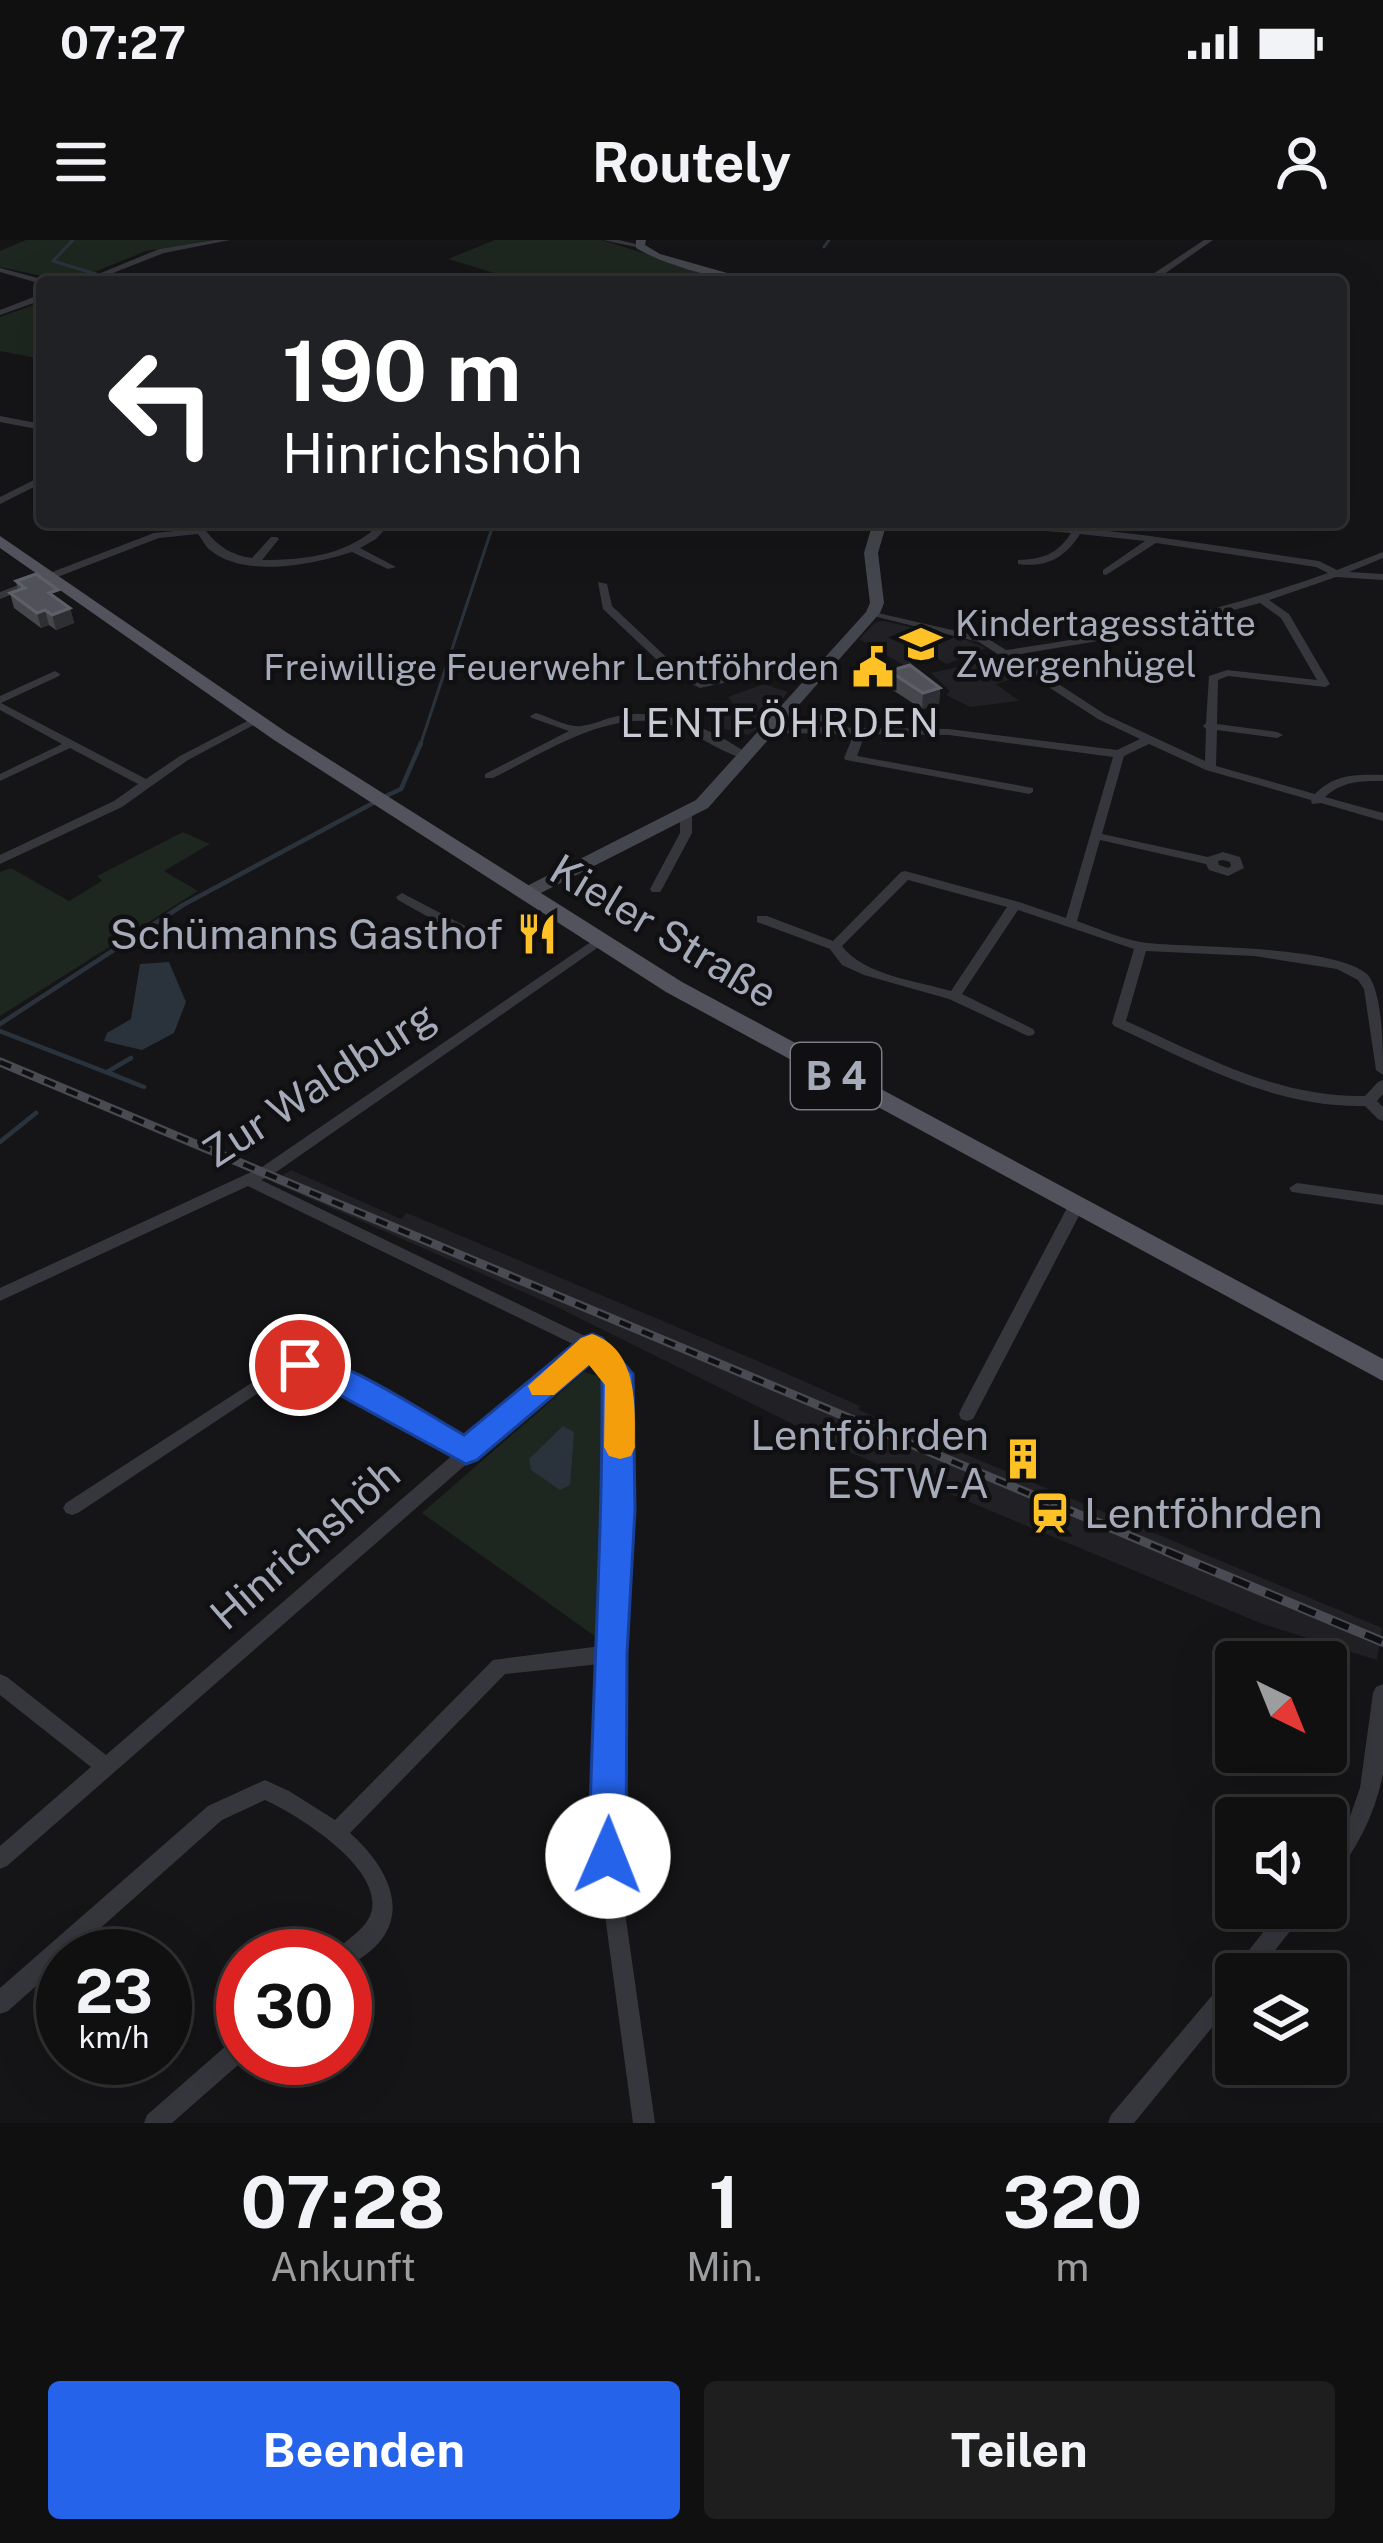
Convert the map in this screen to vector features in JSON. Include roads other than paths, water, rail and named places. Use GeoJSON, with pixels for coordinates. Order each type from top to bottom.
{"type":"FeatureCollection","features":[{"type":"Feature","properties":{"kind":"main road","name":"Kieler Straße"},"geometry":{"type":"LineString","coordinates":[[0,541],[257,720],[598,941],[1075,1208],[1383,1372]]}},
{"type":"Feature","properties":{"kind":"street"},"geometry":{"type":"LineString","coordinates":[[97,276],[162,251],[226,240]]}},
{"type":"Feature","properties":{"kind":"street"},"geometry":{"type":"LineString","coordinates":[[607,240],[640,243],[656,256],[731,276]]}},
{"type":"Feature","properties":{"kind":"street"},"geometry":{"type":"LineString","coordinates":[[1156,276],[1209,240]]}},
{"type":"Feature","properties":{"kind":"street"},"geometry":{"type":"LineString","coordinates":[[0,270],[36,280]]}},
{"type":"Feature","properties":{"kind":"street"},"geometry":{"type":"LineString","coordinates":[[0,313],[36,299]]}},
{"type":"Feature","properties":{"kind":"street"},"geometry":{"type":"LineString","coordinates":[[0,419],[36,426]]}},
{"type":"Feature","properties":{"kind":"street"},"geometry":{"type":"LineString","coordinates":[[0,501],[36,482]]}},
{"type":"Feature","properties":{"kind":"street"},"geometry":{"type":"LineString","coordinates":[[0,596],[157,535],[196,528]]}},
{"type":"Feature","properties":{"kind":"street"},"geometry":{"type":"LineString","coordinates":[[202,528],[210,547],[256,561],[304,561],[356,550],[384,528]]}},
{"type":"Feature","properties":{"kind":"street"},"geometry":{"type":"LineString","coordinates":[[525,894],[686,815],[717,791],[775,730],[821,665],[873,613],[877,603],[871,553],[878,528]]}},
{"type":"Feature","properties":{"kind":"street"},"geometry":{"type":"LineString","coordinates":[[1050,528],[1319,564],[1337,574],[1383,577]]}},
{"type":"Feature","properties":{"kind":"street"},"geometry":{"type":"LineString","coordinates":[[1021,562],[1048,561],[1070,543],[1077,530]]}},
{"type":"Feature","properties":{"kind":"street"},"geometry":{"type":"LineString","coordinates":[[256,561],[274,539]]}},
{"type":"Feature","properties":{"kind":"street"},"geometry":{"type":"LineString","coordinates":[[1106,572],[1151,541]]}},
{"type":"Feature","properties":{"kind":"street"},"geometry":{"type":"LineString","coordinates":[[356,550],[392,567]]}},
{"type":"Feature","properties":{"kind":"street"},"geometry":{"type":"LineString","coordinates":[[1007,652],[1110,641],[1262,600],[1383,555]]}},
{"type":"Feature","properties":{"kind":"street"},"geometry":{"type":"LineString","coordinates":[[602,584],[607,607],[677,673],[704,686],[797,664],[821,665]]}},
{"type":"Feature","properties":{"kind":"street"},"geometry":{"type":"LineString","coordinates":[[1262,600],[1285,616],[1339,699]]}},
{"type":"Feature","properties":{"kind":"street"},"geometry":{"type":"LineString","coordinates":[[873,613],[968,635],[1007,652],[1066,695],[1146,741],[1210,767],[1383,817]]}},
{"type":"Feature","properties":{"kind":"street"},"geometry":{"type":"LineString","coordinates":[[1210,767],[1213,678],[1227,673],[1325,684]]}},
{"type":"Feature","properties":{"kind":"street"},"geometry":{"type":"LineString","coordinates":[[0,703],[55,674]]}},
{"type":"Feature","properties":{"kind":"street"},"geometry":{"type":"LineString","coordinates":[[0,703],[148,785]]}},
{"type":"Feature","properties":{"kind":"street"},"geometry":{"type":"LineString","coordinates":[[775,730],[835,713]]}},
{"type":"Feature","properties":{"kind":"street"},"geometry":{"type":"LineString","coordinates":[[536,716],[582,732]]}},
{"type":"Feature","properties":{"kind":"street"},"geometry":{"type":"LineString","coordinates":[[490,776],[582,732],[610,722],[655,717],[687,726],[746,757]]}},
{"type":"Feature","properties":{"kind":"street"},"geometry":{"type":"LineString","coordinates":[[0,860],[83,823],[184,758],[257,720]]}},
{"type":"Feature","properties":{"kind":"street"},"geometry":{"type":"LineString","coordinates":[[1209,726],[1277,735]]}},
{"type":"Feature","properties":{"kind":"street"},"geometry":{"type":"LineString","coordinates":[[775,730],[949,732],[1119,754],[1146,741]]}},
{"type":"Feature","properties":{"kind":"street"},"geometry":{"type":"LineString","coordinates":[[861,730],[850,758],[1029,790]]}},
{"type":"Feature","properties":{"kind":"street"},"geometry":{"type":"LineString","coordinates":[[0,778],[70,744]]}},
{"type":"Feature","properties":{"kind":"street"},"geometry":{"type":"LineString","coordinates":[[1071,921],[1119,754]]}},
{"type":"Feature","properties":{"kind":"street"},"geometry":{"type":"LineString","coordinates":[[1316,801],[1322,790],[1337,782],[1383,778]]}},
{"type":"Feature","properties":{"kind":"street"},"geometry":{"type":"LineString","coordinates":[[656,889],[686,833],[686,815]]}},
{"type":"Feature","properties":{"kind":"street"},"geometry":{"type":"LineString","coordinates":[[1097,836],[1211,861]]}},
{"type":"Feature","properties":{"kind":"street"},"geometry":{"type":"LineString","coordinates":[[835,946],[905,875],[1071,921],[1142,947],[1234,951],[1340,965],[1363,977],[1371,989],[1383,1070]]}},
{"type":"Feature","properties":{"kind":"street"},"geometry":{"type":"LineString","coordinates":[[402,897],[462,930]]}},
{"type":"Feature","properties":{"kind":"street"},"geometry":{"type":"LineString","coordinates":[[954,996],[1015,905]]}},
{"type":"Feature","properties":{"kind":"street"},"geometry":{"type":"LineString","coordinates":[[761,919],[835,946],[848,962],[869,972],[954,996],[1028,1032]]}},
{"type":"Feature","properties":{"kind":"street","name":"Zur Waldburg"},"geometry":{"type":"LineString","coordinates":[[0,1295],[248,1180],[598,941]]}},
{"type":"Feature","properties":{"kind":"street"},"geometry":{"type":"LineString","coordinates":[[1142,947],[1119,1023],[1285,1091],[1345,1104],[1369,1101],[1383,1085]]}},
{"type":"Feature","properties":{"kind":"street"},"geometry":{"type":"LineString","coordinates":[[1369,1101],[1383,1116]]}},
{"type":"Feature","properties":{"kind":"street"},"geometry":{"type":"LineString","coordinates":[[248,1180],[592,1346],[620,1382],[608,1856],[644,2123]]}},
{"type":"Feature","properties":{"kind":"street"},"geometry":{"type":"LineString","coordinates":[[1297,1188],[1383,1200]]}},
{"type":"Feature","properties":{"kind":"street"},"geometry":{"type":"LineString","coordinates":[[967,1414],[1075,1208]]}},
{"type":"Feature","properties":{"kind":"street","name":"Hinrichshöh"},"geometry":{"type":"LineString","coordinates":[[0,1859],[592,1346]]}},
{"type":"Feature","properties":{"kind":"street"},"geometry":{"type":"LineString","coordinates":[[72,1508],[279,1371],[300,1365],[320,1370],[466,1451]]}},
{"type":"Feature","properties":{"kind":"street"},"geometry":{"type":"LineString","coordinates":[[337,1832],[500,1666],[610,1654]]}},
{"type":"Feature","properties":{"kind":"street"},"geometry":{"type":"LineString","coordinates":[[0,1683],[106,1767]]}},
{"type":"Feature","properties":{"kind":"street"},"geometry":{"type":"LineString","coordinates":[[1347,1845],[1359,1829],[1370,1799],[1383,1694]]}},
{"type":"Feature","properties":{"kind":"street"},"geometry":{"type":"LineString","coordinates":[[0,2003],[215,1813],[265,1790],[296,1802],[337,1832],[376,1879],[386,1898],[379,1924],[372,1931]]}},
{"type":"Feature","properties":{"kind":"street"},"geometry":{"type":"LineString","coordinates":[[1259,1953],[1279,1929]]}},
{"type":"Feature","properties":{"kind":"street"},"geometry":{"type":"LineString","coordinates":[[1119,2123],[1215,2006]]}},
{"type":"Feature","properties":{"kind":"street"},"geometry":{"type":"LineString","coordinates":[[155,2123],[216,2069]]}},
{"type":"Feature","properties":{"kind":"waterway"},"geometry":{"type":"LineString","coordinates":[[73,240],[53,261],[96,274]]}},
{"type":"Feature","properties":{"kind":"waterway"},"geometry":{"type":"LineString","coordinates":[[824,247],[829,240]]}},
{"type":"Feature","properties":{"kind":"waterway"},"geometry":{"type":"LineString","coordinates":[[101,275],[106,276]]}},
{"type":"Feature","properties":{"kind":"waterway"},"geometry":{"type":"LineString","coordinates":[[421,743],[492,528]]}},
{"type":"Feature","properties":{"kind":"waterway"},"geometry":{"type":"LineString","coordinates":[[386,796],[401,789],[421,743]]}},
{"type":"Feature","properties":{"kind":"waterway"},"geometry":{"type":"LineString","coordinates":[[0,1024],[183,905],[375,802]]}},
{"type":"Feature","properties":{"kind":"waterway"},"geometry":{"type":"LineString","coordinates":[[0,1031],[144,1087],[107,1072],[131,1058]]}},
{"type":"Feature","properties":{"kind":"waterway"},"geometry":{"type":"LineString","coordinates":[[0,1142],[36,1113]]}},
{"type":"Feature","properties":{"kind":"railway"},"geometry":{"type":"LineString","coordinates":[[0,1062],[1173,1554]]}},
{"type":"Feature","properties":{"kind":"railway"},"geometry":{"type":"LineString","coordinates":[[1166,1551],[1383,1642]]}},
{"type":"Feature","properties":{"kind":"place","name":"Kindertagesstätte Zwergenhügel"},"geometry":{"type":"Point","coordinates":[921,644]}},
{"type":"Feature","properties":{"kind":"place","name":"Freiwillige Feuerwehr Lentföhrden"},"geometry":{"type":"Point","coordinates":[873,667]}},
{"type":"Feature","properties":{"kind":"place","name":"Schümanns Gasthof"},"geometry":{"type":"Point","coordinates":[537,934]}},
{"type":"Feature","properties":{"kind":"place","name":"Lentföhrden ESTW-A"},"geometry":{"type":"Point","coordinates":[1023,1459]}},
{"type":"Feature","properties":{"kind":"place","name":"Lentföhrden"},"geometry":{"type":"Point","coordinates":[1050,1513]}},
{"type":"Feature","properties":{"kind":"district","name":"LENTFÖHRDEN"},"geometry":{"type":"Point","coordinates":[781,723]}}]}
